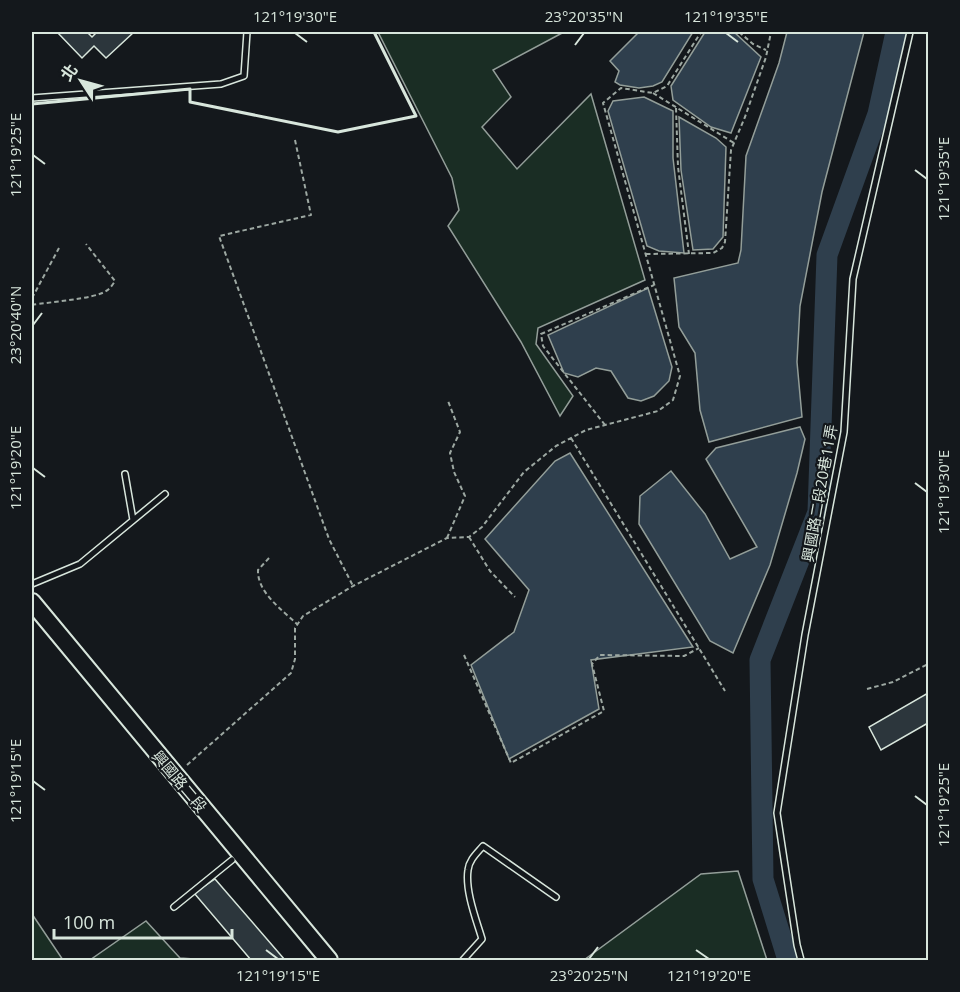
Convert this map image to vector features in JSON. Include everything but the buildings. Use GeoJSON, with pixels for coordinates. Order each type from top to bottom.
{"type":"FeatureCollection","features":[{"type":"Feature","properties":{"kind":"main road","name":"興國路二段"},"geometry":{"type":"LineString","coordinates":[[32,602],[329,960]]}},
{"type":"Feature","properties":{"kind":"main road","name":"興國路二段"},"geometry":{"type":"LineString","coordinates":[[32,619],[315,960]]}},
{"type":"Feature","properties":{"kind":"lane"},"geometry":{"type":"LineString","coordinates":[[32,98],[221,84],[244,76],[246,32]]}},
{"type":"Feature","properties":{"kind":"lane","name":"興國路二段20巷11弄"},"geometry":{"type":"LineString","coordinates":[[801,960],[777,813],[805,635],[844,432],[853,279],[910,32]]}},
{"type":"Feature","properties":{"kind":"lane"},"geometry":{"type":"LineString","coordinates":[[125,474],[133,520]]}},
{"type":"Feature","properties":{"kind":"lane"},"geometry":{"type":"LineString","coordinates":[[32,584],[80,564],[165,494]]}},
{"type":"Feature","properties":{"kind":"lane"},"geometry":{"type":"LineString","coordinates":[[463,960],[482,939],[471,905],[468,869],[471,859],[483,846],[556,897]]}},
{"type":"Feature","properties":{"kind":"lane"},"geometry":{"type":"LineString","coordinates":[[174,907],[232,860]]}},
{"type":"Feature","properties":{"kind":"path"},"geometry":{"type":"LineString","coordinates":[[653,93],[667,86],[701,32]]}},
{"type":"Feature","properties":{"kind":"path"},"geometry":{"type":"LineString","coordinates":[[739,32],[753,44],[767,50]]}},
{"type":"Feature","properties":{"kind":"path"},"geometry":{"type":"LineString","coordinates":[[646,254],[713,253],[722,248],[725,242],[731,150],[767,50],[771,32]]}},
{"type":"Feature","properties":{"kind":"path"},"geometry":{"type":"LineString","coordinates":[[175,776],[291,673],[295,659],[294,628],[303,616],[353,586],[447,538],[469,537],[482,528],[524,472],[556,446],[586,430],[658,411],[673,400],[680,376],[603,103],[621,88],[653,93],[734,143]]}},
{"type":"Feature","properties":{"kind":"path"},"geometry":{"type":"LineString","coordinates":[[676,108],[678,166],[689,254]]}},
{"type":"Feature","properties":{"kind":"path"},"geometry":{"type":"LineString","coordinates":[[295,140],[311,215],[219,236],[329,539],[353,586]]}},
{"type":"Feature","properties":{"kind":"path"},"geometry":{"type":"LineString","coordinates":[[32,305],[91,297],[107,291],[115,280],[86,244]]}},
{"type":"Feature","properties":{"kind":"path"},"geometry":{"type":"LineString","coordinates":[[32,298],[59,248]]}},
{"type":"Feature","properties":{"kind":"path"},"geometry":{"type":"LineString","coordinates":[[605,425],[543,346],[541,334],[654,285]]}},
{"type":"Feature","properties":{"kind":"path"},"geometry":{"type":"LineString","coordinates":[[447,538],[465,496],[454,472],[450,453],[460,432],[448,401]]}},
{"type":"Feature","properties":{"kind":"path"},"geometry":{"type":"LineString","coordinates":[[572,438],[725,691]]}},
{"type":"Feature","properties":{"kind":"path"},"geometry":{"type":"LineString","coordinates":[[469,537],[490,571],[514,597]]}},
{"type":"Feature","properties":{"kind":"path"},"geometry":{"type":"LineString","coordinates":[[269,558],[258,570],[257,580],[272,600],[297,624]]}},
{"type":"Feature","properties":{"kind":"path"},"geometry":{"type":"LineString","coordinates":[[464,656],[511,763],[604,711],[592,664],[600,655],[684,656],[699,648]]}},
{"type":"Feature","properties":{"kind":"path"},"geometry":{"type":"LineString","coordinates":[[867,689],[893,682],[928,664]]}},
{"type":"Feature","properties":{"kind":"green space"},"geometry":{"type":"Polygon","coordinates":[[[378,32],[564,32],[493,70],[511,97],[482,127],[517,169],[591,94],[645,280],[538,328],[536,344],[573,396],[560,416],[521,342],[448,226],[459,210],[452,178],[378,32]]]}},
{"type":"Feature","properties":{"kind":"green space"},"geometry":{"type":"Polygon","coordinates":[[[738,871],[767,960],[584,960],[701,874],[738,871]]]}},
{"type":"Feature","properties":{"kind":"green space"},"geometry":{"type":"Polygon","coordinates":[[[32,914],[63,960],[32,960],[32,914]]]}},
{"type":"Feature","properties":{"kind":"green space"},"geometry":{"type":"Polygon","coordinates":[[[146,921],[180,958],[208,960],[90,960],[146,921]]]}},
{"type":"Feature","properties":{"kind":"water"},"geometry":{"type":"Polygon","coordinates":[[[639,32],[693,32],[662,82],[639,88],[620,85],[615,82],[619,71],[610,61],[639,32]]]}},
{"type":"Feature","properties":{"kind":"water"},"geometry":{"type":"Polygon","coordinates":[[[705,32],[734,32],[761,57],[731,133],[711,127],[673,100],[671,86],[705,32]]]}},
{"type":"Feature","properties":{"kind":"water"},"geometry":{"type":"Polygon","coordinates":[[[787,32],[864,32],[822,192],[800,306],[797,362],[802,417],[709,442],[700,410],[695,353],[679,327],[674,278],[738,263],[741,250],[746,156],[779,63],[787,32]]]}},
{"type":"Feature","properties":{"kind":"water"},"geometry":{"type":"Polygon","coordinates":[[[644,97],[673,111],[673,158],[684,253],[659,251],[647,246],[608,111],[613,101],[644,97]]]}},
{"type":"Feature","properties":{"kind":"water"},"geometry":{"type":"Polygon","coordinates":[[[679,117],[716,138],[726,147],[723,237],[713,249],[693,250],[681,170],[679,117]]]}},
{"type":"Feature","properties":{"kind":"water"},"geometry":{"type":"Polygon","coordinates":[[[648,288],[672,367],[669,381],[654,396],[641,401],[628,398],[611,371],[596,368],[578,377],[564,373],[548,335],[648,288]]]}},
{"type":"Feature","properties":{"kind":"water"},"geometry":{"type":"Polygon","coordinates":[[[800,427],[805,439],[770,565],[733,653],[710,641],[639,524],[640,496],[671,471],[705,514],[730,559],[757,547],[706,459],[716,448],[800,427]]]}},
{"type":"Feature","properties":{"kind":"water"},"geometry":{"type":"Polygon","coordinates":[[[570,453],[693,647],[591,660],[599,709],[509,759],[471,665],[514,632],[529,590],[485,539],[555,461],[570,453]]]}},
{"type":"Feature","properties":{"kind":"waterway"},"geometry":{"type":"LineString","coordinates":[[788,960],[763,879],[760,660],[818,512],[827,255],[878,114],[896,32]]}},
{"type":"Feature","properties":{"kind":"wall"},"geometry":{"type":"LineString","coordinates":[[32,104],[190,89],[190,102],[338,132],[416,116],[374,32]]}}]}
